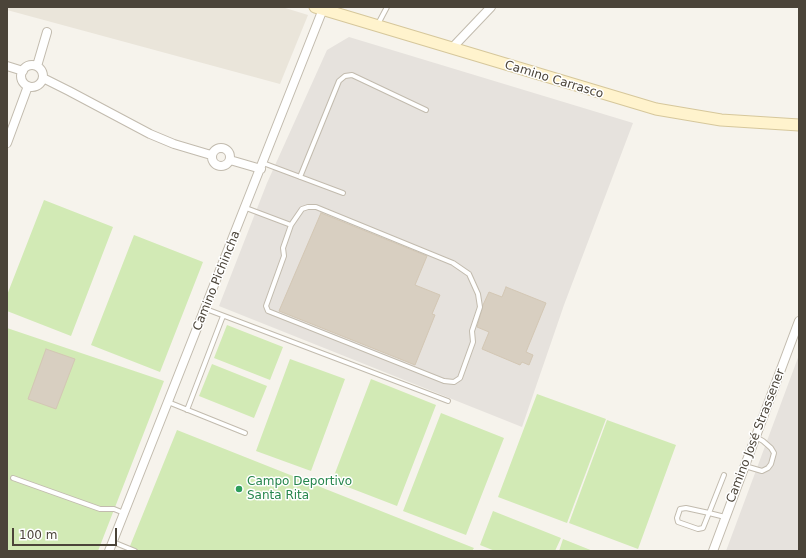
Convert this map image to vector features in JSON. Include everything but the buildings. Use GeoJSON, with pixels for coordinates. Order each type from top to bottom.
{"type":"FeatureCollection","features":[{"type":"Feature","properties":{"kind":"main road","name":"Camino Carrasco"},"geometry":{"type":"LineString","coordinates":[[319,8],[656,109],[721,120],[799,125]]}},
{"type":"Feature","properties":{"kind":"street"},"geometry":{"type":"LineString","coordinates":[[452,48],[491,7]]}},
{"type":"Feature","properties":{"kind":"street","name":"Camino Pichincha"},"geometry":{"type":"LineString","coordinates":[[109,551],[246,208],[319,8]]}},
{"type":"Feature","properties":{"kind":"street"},"geometry":{"type":"LineString","coordinates":[[37,66],[47,32]]}},
{"type":"Feature","properties":{"kind":"street"},"geometry":{"type":"LineString","coordinates":[[7,66],[23,71]]}},
{"type":"Feature","properties":{"kind":"street"},"geometry":{"type":"LineString","coordinates":[[27,66],[37,66],[42,71],[43,78],[36,86],[28,86],[23,81],[23,71],[27,66]]}},
{"type":"Feature","properties":{"kind":"street"},"geometry":{"type":"LineString","coordinates":[[43,78],[70,90],[150,134],[174,144],[211,155],[212,161],[216,165],[221,167],[226,165],[230,160],[262,166]]}},
{"type":"Feature","properties":{"kind":"street"},"geometry":{"type":"LineString","coordinates":[[7,143],[28,86]]}},
{"type":"Feature","properties":{"kind":"street","name":"Camino José Strassener"},"geometry":{"type":"LineString","coordinates":[[713,551],[799,321]]}},
{"type":"Feature","properties":{"kind":"lane"},"geometry":{"type":"LineString","coordinates":[[377,26],[387,7]]}},
{"type":"Feature","properties":{"kind":"lane"},"geometry":{"type":"LineString","coordinates":[[300,177],[339,81],[345,76],[352,75],[426,110]]}},
{"type":"Feature","properties":{"kind":"lane"},"geometry":{"type":"LineString","coordinates":[[262,166],[300,177],[343,193]]}},
{"type":"Feature","properties":{"kind":"lane"},"geometry":{"type":"LineString","coordinates":[[316,207],[453,263],[469,274],[476,288],[480,307],[472,331],[473,342],[460,378],[454,382],[444,381],[268,311],[266,306],[284,256],[283,248],[291,225],[302,209],[316,207]]}},
{"type":"Feature","properties":{"kind":"lane"},"geometry":{"type":"LineString","coordinates":[[246,208],[291,225]]}},
{"type":"Feature","properties":{"kind":"lane"},"geometry":{"type":"LineString","coordinates":[[206,310],[448,401]]}},
{"type":"Feature","properties":{"kind":"lane"},"geometry":{"type":"LineString","coordinates":[[187,410],[223,316]]}},
{"type":"Feature","properties":{"kind":"lane"},"geometry":{"type":"LineString","coordinates":[[168,402],[245,433]]}},
{"type":"Feature","properties":{"kind":"lane"},"geometry":{"type":"LineString","coordinates":[[745,466],[762,471],[768,468],[771,464],[774,453],[771,448],[756,437]]}},
{"type":"Feature","properties":{"kind":"lane"},"geometry":{"type":"LineString","coordinates":[[724,475],[709,513],[701,529],[677,520],[680,509],[683,508],[709,513],[726,517]]}},
{"type":"Feature","properties":{"kind":"lane"},"geometry":{"type":"LineString","coordinates":[[13,478],[100,508],[114,509],[125,513]]}},
{"type":"Feature","properties":{"kind":"lane"},"geometry":{"type":"LineString","coordinates":[[113,542],[135,551]]}},
{"type":"Feature","properties":{"kind":"shaded area"},"geometry":{"type":"Polygon","coordinates":[[[7,7],[282,7],[308,15],[280,84],[7,10],[7,7]]]}},
{"type":"Feature","properties":{"kind":"shaded area"},"geometry":{"type":"Polygon","coordinates":[[[349,37],[633,123],[564,305],[522,427],[219,306],[267,183],[327,50],[349,37]]]}},
{"type":"Feature","properties":{"kind":"shaded area"},"geometry":{"type":"Polygon","coordinates":[[[799,355],[799,551],[726,551],[799,355]]]}},
{"type":"Feature","properties":{"kind":"green space"},"geometry":{"type":"Polygon","coordinates":[[[44,200],[113,227],[71,336],[7,311],[7,295],[44,200]]]}},
{"type":"Feature","properties":{"kind":"green space"},"geometry":{"type":"Polygon","coordinates":[[[134,235],[203,262],[160,372],[91,345],[134,235]]]}},
{"type":"Feature","properties":{"kind":"green space"},"geometry":{"type":"Polygon","coordinates":[[[227,325],[283,347],[270,380],[214,358],[227,325]]]}},
{"type":"Feature","properties":{"kind":"green space"},"geometry":{"type":"Polygon","coordinates":[[[7,328],[164,381],[98,551],[7,551],[7,328]]]}},
{"type":"Feature","properties":{"kind":"green space"},"geometry":{"type":"Polygon","coordinates":[[[290,359],[345,379],[311,471],[256,451],[290,359]]]}},
{"type":"Feature","properties":{"kind":"green space"},"geometry":{"type":"Polygon","coordinates":[[[212,364],[267,386],[254,418],[199,396],[212,364]]]}},
{"type":"Feature","properties":{"kind":"green space"},"geometry":{"type":"Polygon","coordinates":[[[371,379],[436,405],[397,506],[332,481],[371,379]]]}},
{"type":"Feature","properties":{"kind":"green space"},"geometry":{"type":"Polygon","coordinates":[[[537,394],[606,419],[567,523],[498,497],[537,394]]]}},
{"type":"Feature","properties":{"kind":"green space"},"geometry":{"type":"Polygon","coordinates":[[[441,413],[504,438],[466,535],[403,511],[441,413]]]}},
{"type":"Feature","properties":{"kind":"green space"},"geometry":{"type":"Polygon","coordinates":[[[607,420],[676,445],[638,549],[569,523],[607,420]]]}},
{"type":"Feature","properties":{"kind":"green space","name":"Campo Deportivo Santa Rita"},"geometry":{"type":"Polygon","coordinates":[[[177,430],[474,548],[472,551],[128,551],[177,430]]]}},
{"type":"Feature","properties":{"kind":"green space"},"geometry":{"type":"Polygon","coordinates":[[[493,511],[561,538],[555,551],[495,551],[480,545],[493,511]]]}},
{"type":"Feature","properties":{"kind":"green space"},"geometry":{"type":"Polygon","coordinates":[[[563,539],[593,551],[559,551],[563,539]]]}},
{"type":"Feature","properties":{"kind":"place","name":"Campo Deportivo Santa Rita"},"geometry":{"type":"Point","coordinates":[239,489]}}]}
